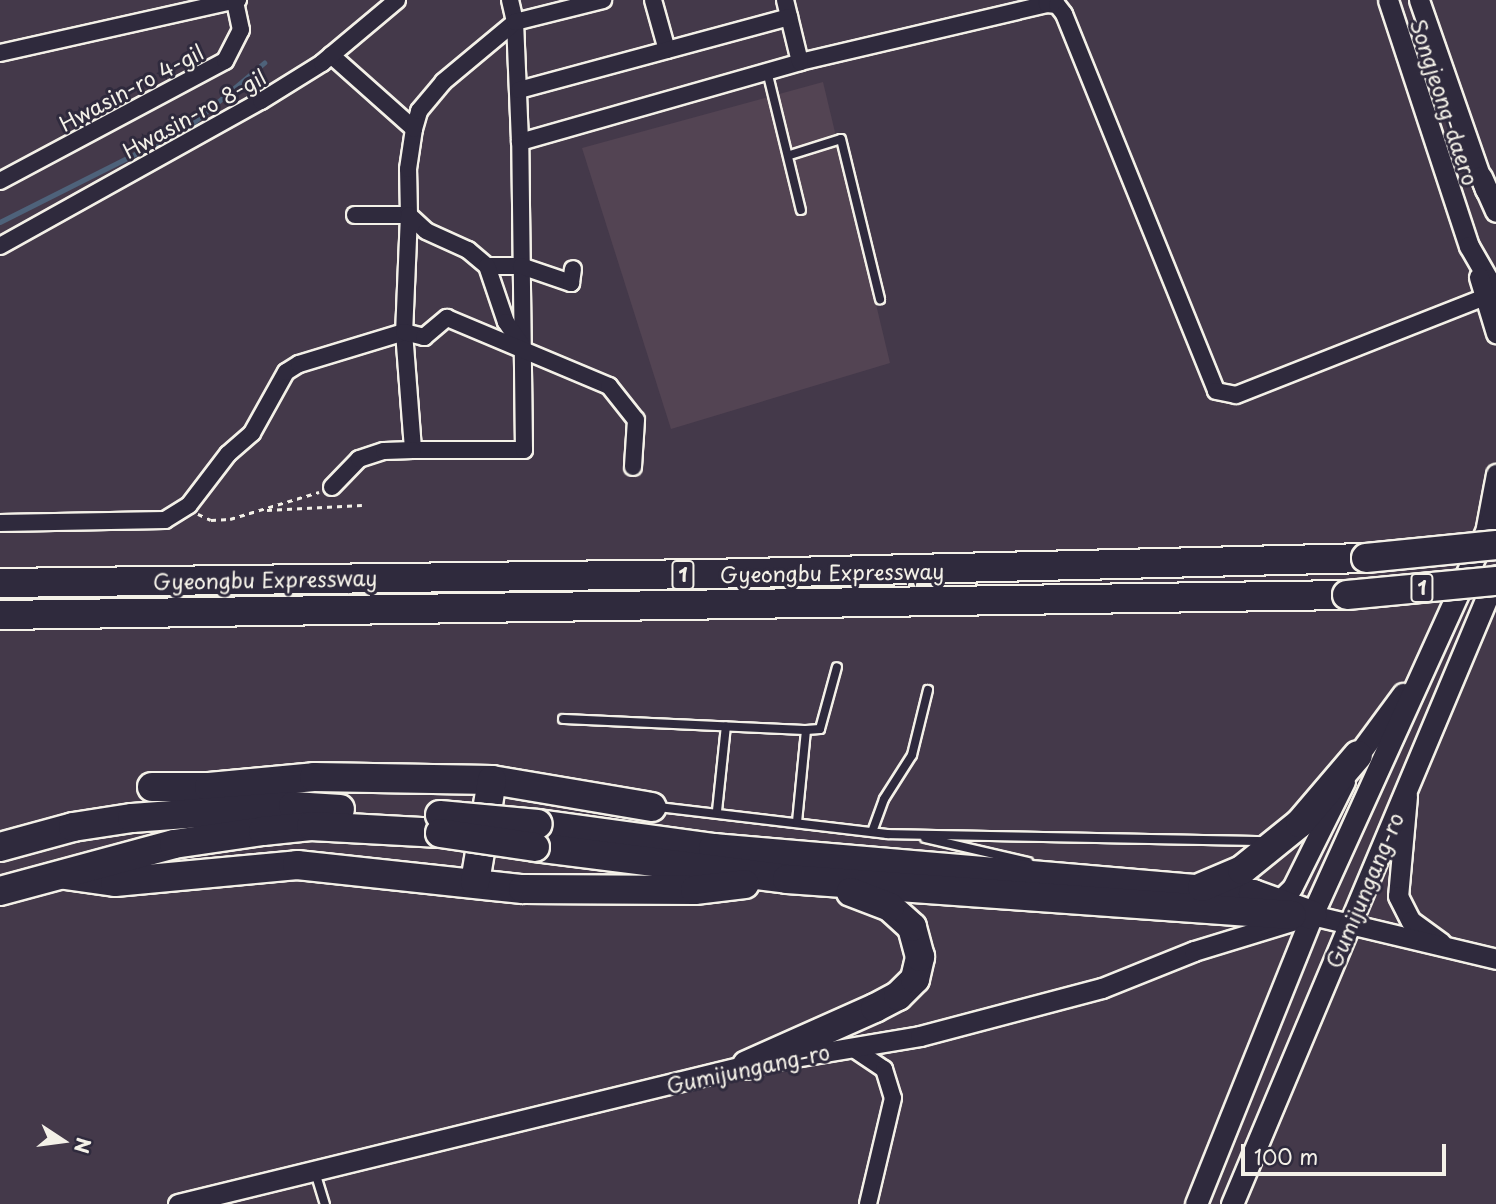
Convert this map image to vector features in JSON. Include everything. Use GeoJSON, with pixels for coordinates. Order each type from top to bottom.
{"type":"FeatureCollection","features":[{"type":"Feature","properties":{"kind":"highway","name":"Gyeongbu Expressway"},"geometry":{"type":"LineString","coordinates":[[0,583],[722,574],[1366,558],[1490,541]]}},
{"type":"Feature","properties":{"kind":"highway","name":"Gyeongbu Expressway"},"geometry":{"type":"LineString","coordinates":[[0,615],[1347,595],[1494,584]]}},
{"type":"Feature","properties":{"kind":"highway"},"geometry":{"type":"LineString","coordinates":[[1199,889],[1242,870],[1300,823],[1357,755]]}},
{"type":"Feature","properties":{"kind":"highway"},"geometry":{"type":"LineString","coordinates":[[152,787],[209,788],[314,777],[492,780],[652,807]]}},
{"type":"Feature","properties":{"kind":"highway"},"geometry":{"type":"LineString","coordinates":[[475,882],[492,780]]}},
{"type":"Feature","properties":{"kind":"highway"},"geometry":{"type":"LineString","coordinates":[[0,847],[73,827],[155,816],[293,806],[537,835],[1113,880],[1253,894],[1269,909]]}},
{"type":"Feature","properties":{"kind":"highway"},"geometry":{"type":"LineString","coordinates":[[0,891],[65,876],[174,845],[263,831],[311,826],[440,824]]}},
{"type":"Feature","properties":{"kind":"highway"},"geometry":{"type":"LineString","coordinates":[[537,835],[787,879],[1269,909],[1312,915]]}},
{"type":"Feature","properties":{"kind":"highway"},"geometry":{"type":"LineString","coordinates":[[65,876],[115,882],[297,865],[523,889],[695,890],[787,879]]}},
{"type":"Feature","properties":{"kind":"highway"},"geometry":{"type":"LineString","coordinates":[[747,1065],[875,1008],[898,996],[915,979],[920,957],[912,927],[891,907],[822,881]]}},
{"type":"Feature","properties":{"kind":"main road"},"geometry":{"type":"LineString","coordinates":[[1481,177],[1496,211]]}},
{"type":"Feature","properties":{"kind":"main road","name":"Gumijungang-ro"},"geometry":{"type":"LineString","coordinates":[[1196,1204],[1312,915],[1429,658],[1490,541],[1496,510]]}},
{"type":"Feature","properties":{"kind":"main road","name":"Gumijungang-ro"},"geometry":{"type":"LineString","coordinates":[[1232,1204],[1494,584]]}},
{"type":"Feature","properties":{"kind":"main road"},"geometry":{"type":"LineString","coordinates":[[1357,755],[1429,658]]}},
{"type":"Feature","properties":{"kind":"street","name":"Hwasin-ro 8-gil"},"geometry":{"type":"LineString","coordinates":[[0,246],[261,101],[331,55],[397,0]]}},
{"type":"Feature","properties":{"kind":"street"},"geometry":{"type":"LineString","coordinates":[[332,487],[359,459],[384,450],[524,450],[519,90],[515,22],[510,0]]}},
{"type":"Feature","properties":{"kind":"street"},"geometry":{"type":"LineString","coordinates":[[413,450],[404,332],[409,215],[408,169],[419,111],[443,82],[515,22],[603,0]]}},
{"type":"Feature","properties":{"kind":"street"},"geometry":{"type":"LineString","coordinates":[[653,0],[667,50]]}},
{"type":"Feature","properties":{"kind":"street"},"geometry":{"type":"LineString","coordinates":[[785,0],[800,62]]}},
{"type":"Feature","properties":{"kind":"street","name":"Songjeong-daero"},"geometry":{"type":"LineString","coordinates":[[1388,0],[1469,246],[1491,295],[1496,333]]}},
{"type":"Feature","properties":{"kind":"street","name":"Songjeong-daero"},"geometry":{"type":"LineString","coordinates":[[1419,0],[1496,220]]}},
{"type":"Feature","properties":{"kind":"street","name":"Hwasin-ro 4-gil"},"geometry":{"type":"LineString","coordinates":[[0,53],[237,1],[242,30],[225,61],[0,181]]}},
{"type":"Feature","properties":{"kind":"street"},"geometry":{"type":"LineString","coordinates":[[520,142],[800,62],[1046,2],[1057,5],[1064,14],[1216,391],[1236,395],[1491,295]]}},
{"type":"Feature","properties":{"kind":"street"},"geometry":{"type":"LineString","coordinates":[[519,90],[789,18]]}},
{"type":"Feature","properties":{"kind":"street"},"geometry":{"type":"LineString","coordinates":[[331,55],[414,130]]}},
{"type":"Feature","properties":{"kind":"street"},"geometry":{"type":"LineString","coordinates":[[355,215],[409,215],[426,230],[468,250],[487,266],[506,322],[523,347]]}},
{"type":"Feature","properties":{"kind":"street"},"geometry":{"type":"LineString","coordinates":[[487,266],[521,266],[571,284],[573,269]]}},
{"type":"Feature","properties":{"kind":"street"},"geometry":{"type":"LineString","coordinates":[[0,523],[142,523],[165,520],[189,505],[228,454],[252,433],[286,372],[299,364],[404,332],[424,337],[447,318],[523,347],[609,386],[636,420],[633,467]]}},
{"type":"Feature","properties":{"kind":"street"},"geometry":{"type":"LineString","coordinates":[[1490,541],[1496,474]]}},
{"type":"Feature","properties":{"kind":"street"},"geometry":{"type":"LineString","coordinates":[[1194,951],[1269,909],[1304,866],[1357,755]]}},
{"type":"Feature","properties":{"kind":"street"},"geometry":{"type":"LineString","coordinates":[[1408,786],[1398,897],[1411,921],[1451,949]]}},
{"type":"Feature","properties":{"kind":"street"},"geometry":{"type":"LineString","coordinates":[[1312,915],[1496,959]]}},
{"type":"Feature","properties":{"kind":"street","name":"Gumijungang-ro"},"geometry":{"type":"LineString","coordinates":[[178,1204],[747,1065],[920,1036],[1102,988],[1194,951],[1312,915]]}},
{"type":"Feature","properties":{"kind":"street"},"geometry":{"type":"LineString","coordinates":[[851,1047],[884,1069],[892,1089],[868,1204]]}},
{"type":"Feature","properties":{"kind":"lane"},"geometry":{"type":"LineString","coordinates":[[767,71],[790,155],[801,210]]}},
{"type":"Feature","properties":{"kind":"lane"},"geometry":{"type":"LineString","coordinates":[[790,155],[841,139],[880,299]]}},
{"type":"Feature","properties":{"kind":"lane"},"geometry":{"type":"LineString","coordinates":[[563,719],[820,729],[837,667]]}},
{"type":"Feature","properties":{"kind":"lane"},"geometry":{"type":"LineString","coordinates":[[872,832],[884,799],[912,755],[928,690]]}},
{"type":"Feature","properties":{"kind":"lane"},"geometry":{"type":"LineString","coordinates":[[717,811],[726,726]]}},
{"type":"Feature","properties":{"kind":"lane"},"geometry":{"type":"LineString","coordinates":[[797,822],[806,730]]}},
{"type":"Feature","properties":{"kind":"lane"},"geometry":{"type":"LineString","coordinates":[[652,807],[717,811],[887,834],[1278,841]]}},
{"type":"Feature","properties":{"kind":"lane"},"geometry":{"type":"LineString","coordinates":[[908,834],[1113,880]]}},
{"type":"Feature","properties":{"kind":"lane"},"geometry":{"type":"LineString","coordinates":[[315,1172],[326,1204]]}},
{"type":"Feature","properties":{"kind":"path"},"geometry":{"type":"LineString","coordinates":[[189,505],[211,520],[257,511],[332,487]]}},
{"type":"Feature","properties":{"kind":"path"},"geometry":{"type":"LineString","coordinates":[[257,511],[362,505]]}},
{"type":"Feature","properties":{"kind":"shaded area"},"geometry":{"type":"Polygon","coordinates":[[[823,82],[890,363],[671,429],[582,148],[823,82]]]}},
{"type":"Feature","properties":{"kind":"waterway"},"geometry":{"type":"LineString","coordinates":[[0,222],[187,128],[264,63]]}}]}
